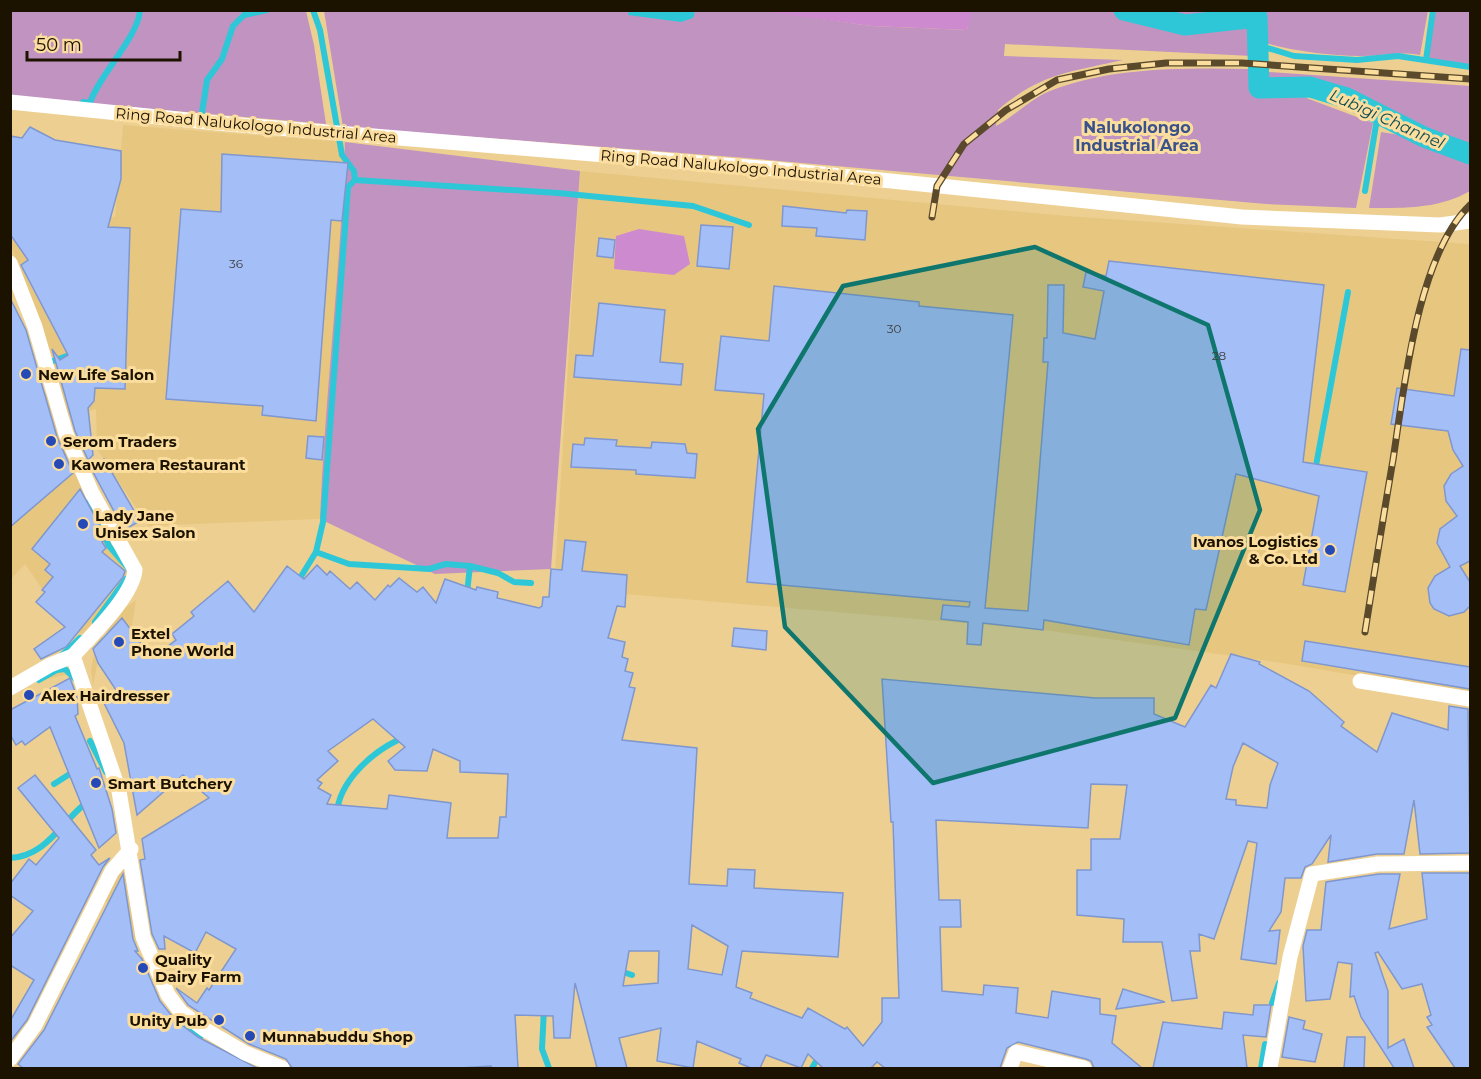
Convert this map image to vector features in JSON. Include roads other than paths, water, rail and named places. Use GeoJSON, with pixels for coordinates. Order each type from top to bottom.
{"type":"FeatureCollection","features":[{"type":"Feature","properties":{"kind":"street","name":"Ring Road Nalukologo Industrial Area"},"geometry":{"type":"LineString","coordinates":[[10,102],[324,132],[751,167],[1242,217],[1440,225],[1470,221]]}},
{"type":"Feature","properties":{"kind":"street"},"geometry":{"type":"LineString","coordinates":[[10,263],[35,327],[66,434],[92,493],[135,570],[128,589],[111,613],[73,656],[50,665],[10,688]]}},
{"type":"Feature","properties":{"kind":"street"},"geometry":{"type":"LineString","coordinates":[[73,656],[116,781],[131,849],[144,936],[173,1002],[181,1012],[223,1041],[282,1068]]}},
{"type":"Feature","properties":{"kind":"street"},"geometry":{"type":"LineString","coordinates":[[1360,681],[1470,699]]}},
{"type":"Feature","properties":{"kind":"street"},"geometry":{"type":"LineString","coordinates":[[10,1059],[35,1025],[112,871],[131,849]]}},
{"type":"Feature","properties":{"kind":"street"},"geometry":{"type":"LineString","coordinates":[[1270,1068],[1290,957],[1312,874],[1378,864],[1470,862]]}},
{"type":"Feature","properties":{"kind":"street"},"geometry":{"type":"LineString","coordinates":[[1010,1068],[1016,1052],[1084,1068]]}},
{"type":"Feature","properties":{"kind":"water"},"geometry":{"type":"Polygon","coordinates":[[[629,10],[695,11],[693,18],[681,22],[628,15],[629,10]]]}},
{"type":"Feature","properties":{"kind":"waterway"},"geometry":{"type":"LineString","coordinates":[[83,102],[90,103],[133,32],[140,10]]}},
{"type":"Feature","properties":{"kind":"waterway"},"geometry":{"type":"LineString","coordinates":[[202,113],[207,80],[222,59],[233,26],[244,15],[267,10]]}},
{"type":"Feature","properties":{"kind":"waterway"},"geometry":{"type":"LineString","coordinates":[[313,10],[320,30],[342,155],[354,171],[355,180],[558,193],[693,206],[749,225]]}},
{"type":"Feature","properties":{"kind":"waterway","name":"Lubigi Channel"},"geometry":{"type":"LineString","coordinates":[[1124,10],[1185,25],[1257,17],[1259,88],[1310,87],[1347,98],[1424,137],[1470,154]]}},
{"type":"Feature","properties":{"kind":"waterway"},"geometry":{"type":"LineString","coordinates":[[1426,60],[1433,10]]}},
{"type":"Feature","properties":{"kind":"waterway"},"geometry":{"type":"LineString","coordinates":[[1258,45],[1294,56],[1357,60],[1398,56],[1470,67]]}},
{"type":"Feature","properties":{"kind":"waterway"},"geometry":{"type":"LineString","coordinates":[[1365,191],[1378,113]]}},
{"type":"Feature","properties":{"kind":"waterway"},"geometry":{"type":"LineString","coordinates":[[297,583],[316,552],[323,522],[348,187],[355,180]]}},
{"type":"Feature","properties":{"kind":"waterway"},"geometry":{"type":"LineString","coordinates":[[1315,471],[1348,292]]}},
{"type":"Feature","properties":{"kind":"waterway"},"geometry":{"type":"LineString","coordinates":[[53,361],[72,354]]}},
{"type":"Feature","properties":{"kind":"waterway"},"geometry":{"type":"LineString","coordinates":[[89,502],[109,546],[128,568]]}},
{"type":"Feature","properties":{"kind":"waterway"},"geometry":{"type":"LineString","coordinates":[[316,552],[349,564],[429,569],[446,564],[470,566],[467,593]]}},
{"type":"Feature","properties":{"kind":"waterway"},"geometry":{"type":"LineString","coordinates":[[470,566],[498,573],[514,582],[531,583]]}},
{"type":"Feature","properties":{"kind":"waterway"},"geometry":{"type":"LineString","coordinates":[[95,622],[126,579]]}},
{"type":"Feature","properties":{"kind":"waterway"},"geometry":{"type":"LineString","coordinates":[[61,656],[80,638]]}},
{"type":"Feature","properties":{"kind":"waterway"},"geometry":{"type":"LineString","coordinates":[[39,680],[57,670],[65,669],[76,680]]}},
{"type":"Feature","properties":{"kind":"waterway"},"geometry":{"type":"LineString","coordinates":[[337,813],[344,790],[358,770],[377,753],[398,740]]}},
{"type":"Feature","properties":{"kind":"waterway"},"geometry":{"type":"LineString","coordinates":[[90,741],[106,772]]}},
{"type":"Feature","properties":{"kind":"waterway"},"geometry":{"type":"LineString","coordinates":[[54,784],[76,770]]}},
{"type":"Feature","properties":{"kind":"waterway"},"geometry":{"type":"LineString","coordinates":[[10,858],[23,856],[44,845],[87,802]]}},
{"type":"Feature","properties":{"kind":"waterway"},"geometry":{"type":"LineString","coordinates":[[620,971],[632,975]]}},
{"type":"Feature","properties":{"kind":"waterway"},"geometry":{"type":"LineString","coordinates":[[1272,1003],[1279,983]]}},
{"type":"Feature","properties":{"kind":"waterway"},"geometry":{"type":"LineString","coordinates":[[544,1009],[542,1049],[549,1068]]}},
{"type":"Feature","properties":{"kind":"waterway"},"geometry":{"type":"LineString","coordinates":[[175,1027],[186,1026],[200,1038]]}},
{"type":"Feature","properties":{"kind":"waterway"},"geometry":{"type":"LineString","coordinates":[[1261,1068],[1265,1044]]}},
{"type":"Feature","properties":{"kind":"waterway"},"geometry":{"type":"LineString","coordinates":[[812,1068],[819,1056]]}},
{"type":"Feature","properties":{"kind":"railway"},"geometry":{"type":"LineString","coordinates":[[932,217],[937,186],[964,144],[1006,110],[1057,80],[1109,69],[1166,63],[1242,63],[1470,79]]}},
{"type":"Feature","properties":{"kind":"railway"},"geometry":{"type":"LineString","coordinates":[[1365,632],[1402,397],[1416,325],[1425,289],[1437,256],[1452,228],[1470,205]]}},
{"type":"Feature","properties":{"kind":"place","name":"New Life Salon"},"geometry":{"type":"Point","coordinates":[26,374]}},
{"type":"Feature","properties":{"kind":"place","name":"Serom Traders"},"geometry":{"type":"Point","coordinates":[51,441]}},
{"type":"Feature","properties":{"kind":"place","name":"Kawomera Restaurant"},"geometry":{"type":"Point","coordinates":[59,464]}},
{"type":"Feature","properties":{"kind":"place","name":"Lady Jane Unisex Salon"},"geometry":{"type":"Point","coordinates":[83,524]}},
{"type":"Feature","properties":{"kind":"place","name":"Ivanos Logistics & Co. Ltd"},"geometry":{"type":"Point","coordinates":[1330,550]}},
{"type":"Feature","properties":{"kind":"place","name":"Extel Phone World"},"geometry":{"type":"Point","coordinates":[119,642]}},
{"type":"Feature","properties":{"kind":"place","name":"Alex Hairdresser"},"geometry":{"type":"Point","coordinates":[29,695]}},
{"type":"Feature","properties":{"kind":"place","name":"Smart Butchery"},"geometry":{"type":"Point","coordinates":[96,783]}},
{"type":"Feature","properties":{"kind":"place","name":"Quality Dairy Farm"},"geometry":{"type":"Point","coordinates":[143,968]}},
{"type":"Feature","properties":{"kind":"place","name":"Unity Pub"},"geometry":{"type":"Point","coordinates":[219,1020]}},
{"type":"Feature","properties":{"kind":"place","name":"Munnabuddu Shop"},"geometry":{"type":"Point","coordinates":[250,1036]}},
{"type":"Feature","properties":{"kind":"district","name":"Nalukolongo Industrial Area"},"geometry":{"type":"Point","coordinates":[1137,136]}}]}
